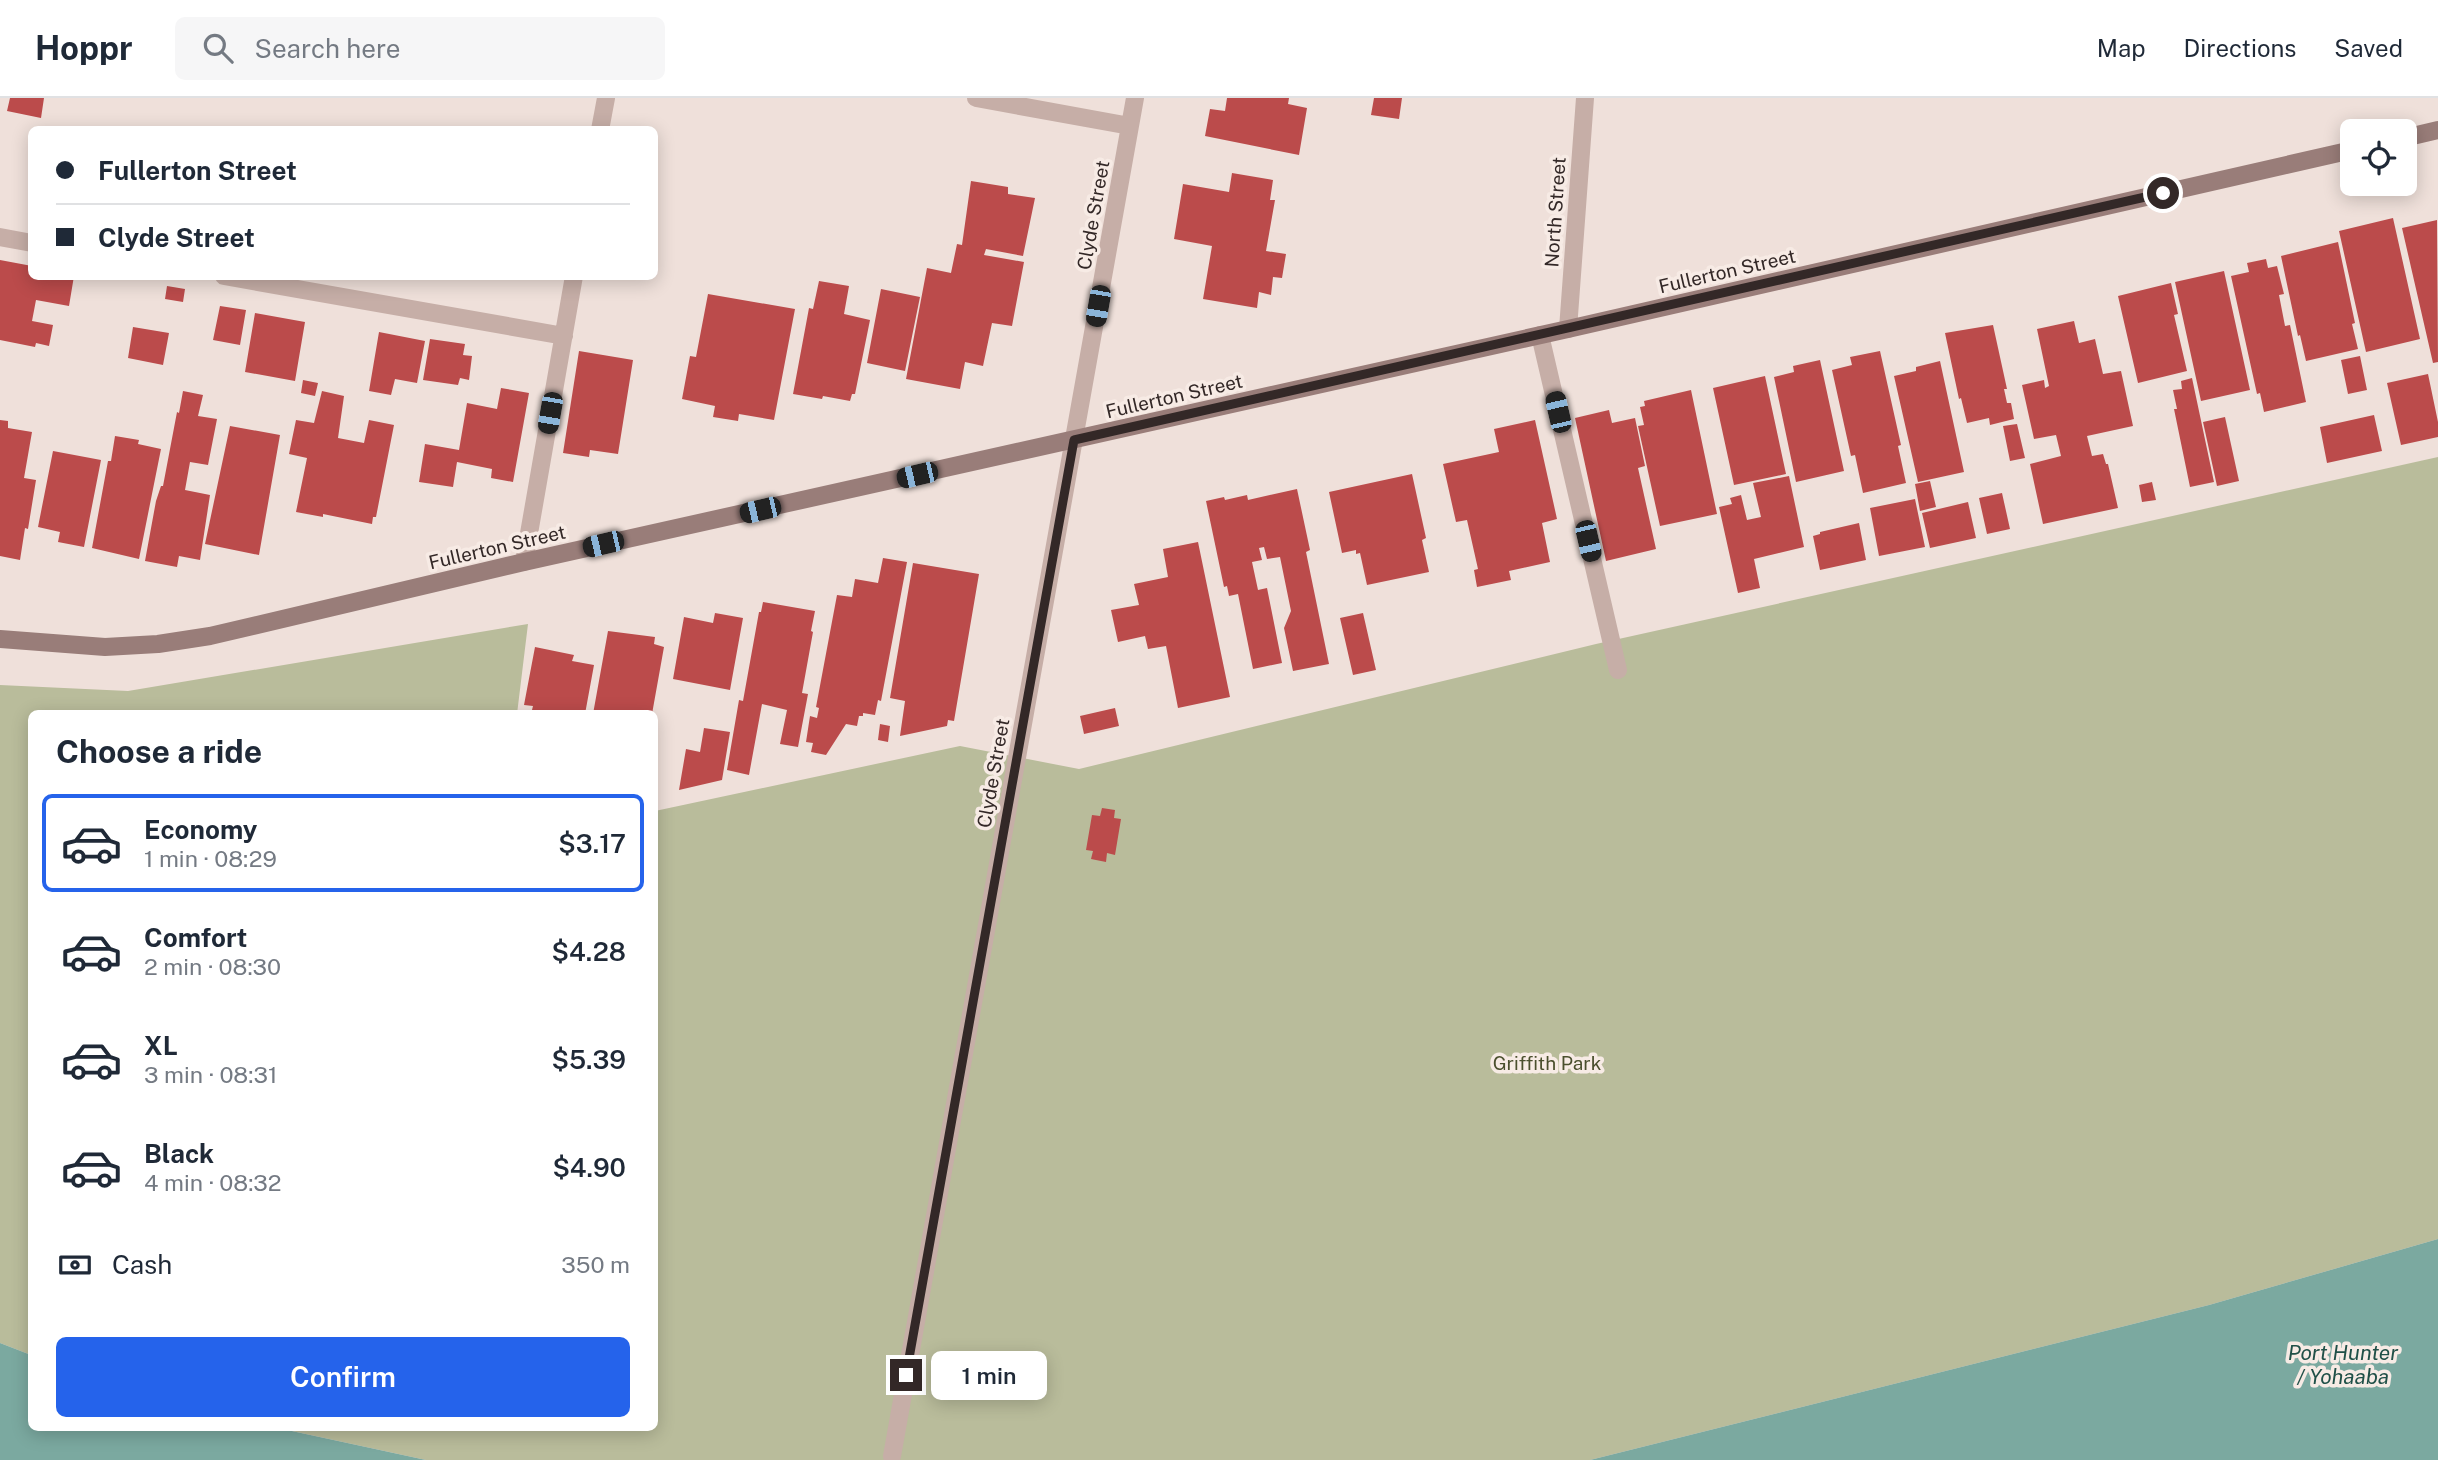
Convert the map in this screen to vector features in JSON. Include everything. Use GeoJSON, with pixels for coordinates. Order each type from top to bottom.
{"type":"FeatureCollection","features":[{"type":"Feature","properties":{"kind":"main road"},"geometry":{"type":"LineString","coordinates":[[2417,135],[2438,131]]}},
{"type":"Feature","properties":{"kind":"main road","name":"Fullerton Street"},"geometry":{"type":"LineString","coordinates":[[0,639],[105,647],[158,645],[210,636],[524,562],[1568,329],[2340,153]]}},
{"type":"Feature","properties":{"kind":"street"},"geometry":{"type":"LineString","coordinates":[[601,126],[606,98]]}},
{"type":"Feature","properties":{"kind":"street"},"geometry":{"type":"LineString","coordinates":[[976,98],[1130,126]]}},
{"type":"Feature","properties":{"kind":"street","name":"Clyde Street"},"geometry":{"type":"LineString","coordinates":[[892,1456],[1135,98]]}},
{"type":"Feature","properties":{"kind":"street","name":"North Street"},"geometry":{"type":"LineString","coordinates":[[1568,329],[1585,98]]}},
{"type":"Feature","properties":{"kind":"street"},"geometry":{"type":"LineString","coordinates":[[0,237],[28,242]]}},
{"type":"Feature","properties":{"kind":"street"},"geometry":{"type":"LineString","coordinates":[[247,280],[564,336]]}},
{"type":"Feature","properties":{"kind":"street"},"geometry":{"type":"LineString","coordinates":[[524,562],[573,280]]}},
{"type":"Feature","properties":{"kind":"street"},"geometry":{"type":"LineString","coordinates":[[1540,335],[1618,670]]}},
{"type":"Feature","properties":{"kind":"green space","name":"Griffith Park"},"geometry":{"type":"Polygon","coordinates":[[[2438,457],[2438,1239],[2209,1305],[1590,1460],[426,1460],[292,1431],[658,1431],[658,810],[960,746],[1079,769],[1596,644],[2438,457]]]}},
{"type":"Feature","properties":{"kind":"green space"},"geometry":{"type":"Polygon","coordinates":[[[528,624],[517,710],[28,710],[28,1354],[0,1343],[0,685],[128,691],[528,624]]]}},
{"type":"Feature","properties":{"kind":"water","name":"Port Hunter / Yohaaba"},"geometry":{"type":"Polygon","coordinates":[[[2438,1239],[2438,1460],[1590,1460],[2209,1305],[2438,1239]]]}},
{"type":"Feature","properties":{"kind":"water"},"geometry":{"type":"Polygon","coordinates":[[[0,1343],[28,1354],[28,1431],[292,1431],[426,1460],[0,1460],[0,1343]]]}},
{"type":"Feature","properties":{"kind":"building"},"geometry":{"type":"Polygon","coordinates":[[[10,98],[44,98],[41,118],[7,111],[10,98]]]}},
{"type":"Feature","properties":{"kind":"building"},"geometry":{"type":"Polygon","coordinates":[[[1227,98],[1289,98],[1288,104],[1307,108],[1299,155],[1205,136],[1210,109],[1225,111],[1227,98]]]}},
{"type":"Feature","properties":{"kind":"building"},"geometry":{"type":"Polygon","coordinates":[[[1374,98],[1402,98],[1399,119],[1371,115],[1374,98]]]}},
{"type":"Feature","properties":{"kind":"building"},"geometry":{"type":"Polygon","coordinates":[[[1232,173],[1273,180],[1270,200],[1275,200],[1266,251],[1286,254],[1282,278],[1273,277],[1271,295],[1259,292],[1257,308],[1203,299],[1212,246],[1174,239],[1183,184],[1229,192],[1232,173]]]}},
{"type":"Feature","properties":{"kind":"building"},"geometry":{"type":"Polygon","coordinates":[[[971,181],[1008,187],[1008,194],[1035,198],[1023,256],[986,249],[984,255],[1024,262],[1012,326],[992,323],[983,366],[965,362],[960,389],[906,379],[927,268],[951,273],[957,244],[962,245],[971,181]]]}},
{"type":"Feature","properties":{"kind":"building"},"geometry":{"type":"Polygon","coordinates":[[[2393,218],[2420,339],[2366,352],[2339,231],[2393,218]]]}},
{"type":"Feature","properties":{"kind":"building"},"geometry":{"type":"Polygon","coordinates":[[[2437,220],[2438,362],[2433,363],[2402,228],[2437,220]]]}},
{"type":"Feature","properties":{"kind":"building"},"geometry":{"type":"Polygon","coordinates":[[[2338,242],[2358,349],[2306,361],[2281,256],[2338,242]]]}},
{"type":"Feature","properties":{"kind":"building"},"geometry":{"type":"Polygon","coordinates":[[[2266,259],[2268,268],[2277,266],[2284,294],[2279,295],[2285,326],[2290,325],[2306,402],[2264,412],[2260,393],[2257,394],[2231,276],[2249,272],[2247,263],[2266,259]]]}},
{"type":"Feature","properties":{"kind":"building"},"geometry":{"type":"Polygon","coordinates":[[[0,260],[28,265],[28,280],[73,280],[69,306],[36,300],[32,321],[53,325],[49,346],[36,343],[35,347],[0,340],[0,260]]]}},
{"type":"Feature","properties":{"kind":"building"},"geometry":{"type":"Polygon","coordinates":[[[2224,271],[2250,390],[2201,401],[2175,282],[2224,271]]]}},
{"type":"Feature","properties":{"kind":"building"},"geometry":{"type":"Polygon","coordinates":[[[819,281],[849,286],[844,314],[870,320],[855,394],[852,394],[850,401],[793,394],[809,308],[813,309],[819,281]]]}},
{"type":"Feature","properties":{"kind":"building"},"geometry":{"type":"Polygon","coordinates":[[[2171,283],[2178,314],[2174,315],[2187,371],[2138,383],[2118,296],[2171,283]]]}},
{"type":"Feature","properties":{"kind":"building"},"geometry":{"type":"Polygon","coordinates":[[[167,286],[185,289],[183,302],[165,299],[167,286]]]}},
{"type":"Feature","properties":{"kind":"building"},"geometry":{"type":"Polygon","coordinates":[[[881,289],[920,297],[905,371],[867,363],[881,289]]]}},
{"type":"Feature","properties":{"kind":"building"},"geometry":{"type":"Polygon","coordinates":[[[708,294],[795,309],[774,420],[739,414],[738,421],[713,417],[715,406],[682,399],[690,356],[696,357],[708,294]]]}},
{"type":"Feature","properties":{"kind":"building"},"geometry":{"type":"Polygon","coordinates":[[[220,306],[246,310],[240,345],[213,340],[220,306]]]}},
{"type":"Feature","properties":{"kind":"building"},"geometry":{"type":"Polygon","coordinates":[[[255,313],[305,322],[295,381],[245,372],[255,313]]]}},
{"type":"Feature","properties":{"kind":"building"},"geometry":{"type":"Polygon","coordinates":[[[2074,321],[2079,343],[2095,339],[2103,374],[2121,371],[2133,426],[2087,436],[2092,456],[2103,454],[2108,464],[2118,508],[2043,524],[2030,464],[2061,456],[2056,435],[2034,439],[2022,385],[2044,380],[2045,388],[2049,386],[2037,329],[2074,321]]]}},
{"type":"Feature","properties":{"kind":"building"},"geometry":{"type":"Polygon","coordinates":[[[1993,325],[2007,389],[2004,389],[2007,403],[2011,403],[2014,419],[1990,425],[1989,418],[1967,423],[1945,333],[1993,325]]]}},
{"type":"Feature","properties":{"kind":"building"},"geometry":{"type":"Polygon","coordinates":[[[133,327],[169,333],[163,365],[128,358],[133,327]]]}},
{"type":"Feature","properties":{"kind":"building"},"geometry":{"type":"Polygon","coordinates":[[[379,332],[425,341],[417,383],[395,379],[391,395],[369,391],[379,332]]]}},
{"type":"Feature","properties":{"kind":"building"},"geometry":{"type":"Polygon","coordinates":[[[430,339],[465,344],[463,355],[472,356],[469,380],[460,378],[458,385],[423,380],[430,339]]]}},
{"type":"Feature","properties":{"kind":"building"},"geometry":{"type":"Polygon","coordinates":[[[579,351],[633,360],[618,454],[590,450],[589,457],[563,453],[579,351]]]}},
{"type":"Feature","properties":{"kind":"building"},"geometry":{"type":"Polygon","coordinates":[[[1880,351],[1901,445],[1898,446],[1906,483],[1863,493],[1855,455],[1851,456],[1832,370],[1852,365],[1850,357],[1880,351]]]}},
{"type":"Feature","properties":{"kind":"building"},"geometry":{"type":"Polygon","coordinates":[[[2360,356],[2367,390],[2348,394],[2341,360],[2360,356]]]}},
{"type":"Feature","properties":{"kind":"building"},"geometry":{"type":"Polygon","coordinates":[[[1820,360],[1844,471],[1796,482],[1774,377],[1794,372],[1793,366],[1820,360]]]}},
{"type":"Feature","properties":{"kind":"building"},"geometry":{"type":"Polygon","coordinates":[[[1940,361],[1964,472],[1918,482],[1894,376],[1940,361]]]}},
{"type":"Feature","properties":{"kind":"building"},"geometry":{"type":"Polygon","coordinates":[[[2428,374],[2438,422],[2438,437],[2401,445],[2387,383],[2428,374]]]}},
{"type":"Feature","properties":{"kind":"building"},"geometry":{"type":"Polygon","coordinates":[[[1765,376],[1786,474],[1734,485],[1713,388],[1765,376]]]}},
{"type":"Feature","properties":{"kind":"building"},"geometry":{"type":"Polygon","coordinates":[[[2192,378],[2214,482],[2190,487],[2174,409],[2177,409],[2173,390],[2182,389],[2181,381],[2192,378]]]}},
{"type":"Feature","properties":{"kind":"building"},"geometry":{"type":"Polygon","coordinates":[[[303,380],[318,383],[315,396],[301,393],[303,380]]]}},
{"type":"Feature","properties":{"kind":"building"},"geometry":{"type":"Polygon","coordinates":[[[501,388],[529,393],[513,482],[491,478],[492,469],[457,462],[453,487],[419,482],[425,444],[459,450],[467,403],[497,409],[501,388]]]}},
{"type":"Feature","properties":{"kind":"building"},"geometry":{"type":"Polygon","coordinates":[[[1691,390],[1717,514],[1660,526],[1638,426],[1644,425],[1640,407],[1645,406],[1644,401],[1691,390]]]}},
{"type":"Feature","properties":{"kind":"building"},"geometry":{"type":"Polygon","coordinates":[[[183,391],[203,395],[198,416],[217,419],[208,465],[190,462],[185,490],[210,495],[200,560],[179,556],[177,567],[145,561],[156,501],[163,486],[183,391]]]}},
{"type":"Feature","properties":{"kind":"building"},"geometry":{"type":"Polygon","coordinates":[[[322,391],[344,396],[338,438],[364,443],[369,420],[394,425],[376,517],[373,517],[372,524],[323,514],[323,517],[296,512],[307,458],[289,454],[296,420],[314,423],[322,391]]]}},
{"type":"Feature","properties":{"kind":"building"},"geometry":{"type":"Polygon","coordinates":[[[1609,410],[1612,423],[1635,418],[1645,466],[1638,468],[1656,549],[1606,561],[1575,418],[1609,410]]]}},
{"type":"Feature","properties":{"kind":"building"},"geometry":{"type":"Polygon","coordinates":[[[2374,415],[2382,451],[2327,463],[2320,427],[2374,415]]]}},
{"type":"Feature","properties":{"kind":"building"},"geometry":{"type":"Polygon","coordinates":[[[2225,417],[2239,481],[2217,486],[2203,422],[2225,417]]]}},
{"type":"Feature","properties":{"kind":"building"},"geometry":{"type":"Polygon","coordinates":[[[0,420],[8,421],[8,428],[32,432],[24,478],[36,480],[20,560],[0,556],[0,420]]]}},
{"type":"Feature","properties":{"kind":"building"},"geometry":{"type":"Polygon","coordinates":[[[1535,420],[1557,519],[1542,523],[1550,562],[1509,571],[1511,580],[1477,587],[1474,570],[1478,569],[1467,520],[1456,522],[1443,464],[1499,452],[1494,429],[1535,420]]]}},
{"type":"Feature","properties":{"kind":"building"},"geometry":{"type":"Polygon","coordinates":[[[2017,424],[2025,458],[2010,461],[2003,426],[2017,424]]]}},
{"type":"Feature","properties":{"kind":"building"},"geometry":{"type":"Polygon","coordinates":[[[230,426],[280,435],[259,555],[205,544],[230,426]]]}},
{"type":"Feature","properties":{"kind":"building"},"geometry":{"type":"Polygon","coordinates":[[[115,436],[139,440],[138,444],[161,449],[139,559],[92,548],[115,436]]]}},
{"type":"Feature","properties":{"kind":"building"},"geometry":{"type":"Polygon","coordinates":[[[53,451],[101,460],[84,547],[58,542],[60,532],[38,527],[53,451]]]}},
{"type":"Feature","properties":{"kind":"building"},"geometry":{"type":"Polygon","coordinates":[[[1412,474],[1426,538],[1422,540],[1429,572],[1367,585],[1360,553],[1356,554],[1356,550],[1342,553],[1329,492],[1412,474]]]}},
{"type":"Feature","properties":{"kind":"building"},"geometry":{"type":"Polygon","coordinates":[[[1789,476],[1804,547],[1754,559],[1760,588],[1738,593],[1719,507],[1732,504],[1730,498],[1741,495],[1747,520],[1761,517],[1753,483],[1789,476]]]}},
{"type":"Feature","properties":{"kind":"building"},"geometry":{"type":"Polygon","coordinates":[[[1930,481],[1936,507],[1920,511],[1915,484],[1930,481]]]}},
{"type":"Feature","properties":{"kind":"building"},"geometry":{"type":"Polygon","coordinates":[[[2152,482],[2156,500],[2142,502],[2139,485],[2152,482]]]}},
{"type":"Feature","properties":{"kind":"building"},"geometry":{"type":"Polygon","coordinates":[[[1297,489],[1310,550],[1306,552],[1329,664],[1293,671],[1284,628],[1291,611],[1280,557],[1267,559],[1264,547],[1259,548],[1262,560],[1252,562],[1258,590],[1267,588],[1282,663],[1253,669],[1238,594],[1229,596],[1227,586],[1224,587],[1206,501],[1247,495],[1248,500],[1297,489]]]}},
{"type":"Feature","properties":{"kind":"building"},"geometry":{"type":"Polygon","coordinates":[[[2002,493],[2010,529],[1987,534],[1979,498],[2002,493]]]}},
{"type":"Feature","properties":{"kind":"building"},"geometry":{"type":"Polygon","coordinates":[[[1915,499],[1925,547],[1879,556],[1870,508],[1915,499]]]}},
{"type":"Feature","properties":{"kind":"building"},"geometry":{"type":"Polygon","coordinates":[[[1968,502],[1976,538],[1930,548],[1922,513],[1968,502]]]}},
{"type":"Feature","properties":{"kind":"building"},"geometry":{"type":"Polygon","coordinates":[[[1859,523],[1866,560],[1820,570],[1813,536],[1859,523]]]}},
{"type":"Feature","properties":{"kind":"building"},"geometry":{"type":"Polygon","coordinates":[[[1198,542],[1230,697],[1178,708],[1166,646],[1148,649],[1145,636],[1118,642],[1111,610],[1139,605],[1134,584],[1168,577],[1163,549],[1198,542]]]}},
{"type":"Feature","properties":{"kind":"building"},"geometry":{"type":"Polygon","coordinates":[[[883,558],[907,562],[881,701],[878,700],[875,715],[863,713],[863,716],[859,716],[857,726],[846,724],[826,755],[811,752],[813,743],[806,742],[810,716],[817,718],[819,708],[816,707],[837,595],[852,597],[855,579],[878,583],[883,558]]]}},
{"type":"Feature","properties":{"kind":"building"},"geometry":{"type":"Polygon","coordinates":[[[913,563],[979,574],[954,721],[948,720],[947,726],[900,736],[905,701],[890,698],[913,563]]]}},
{"type":"Feature","properties":{"kind":"building"},"geometry":{"type":"Polygon","coordinates":[[[763,602],[815,611],[802,693],[808,694],[798,747],[780,744],[787,710],[762,704],[749,775],[727,770],[739,700],[743,701],[763,602]]]}},
{"type":"Feature","properties":{"kind":"building"},"geometry":{"type":"Polygon","coordinates":[[[715,613],[743,618],[730,690],[673,679],[684,617],[713,623],[715,613]]]}},
{"type":"Feature","properties":{"kind":"building"},"geometry":{"type":"Polygon","coordinates":[[[1363,613],[1376,670],[1353,675],[1340,618],[1363,613]]]}},
{"type":"Feature","properties":{"kind":"building"},"geometry":{"type":"Polygon","coordinates":[[[608,631],[655,637],[654,644],[664,647],[653,710],[594,710],[608,631]]]}},
{"type":"Feature","properties":{"kind":"building"},"geometry":{"type":"Polygon","coordinates":[[[535,647],[574,655],[572,661],[594,665],[586,710],[532,710],[533,706],[524,705],[535,647]]]}},
{"type":"Feature","properties":{"kind":"building"},"geometry":{"type":"Polygon","coordinates":[[[1115,708],[1119,726],[1084,734],[1080,716],[1115,708]]]}},
{"type":"Feature","properties":{"kind":"building"},"geometry":{"type":"Polygon","coordinates":[[[880,724],[890,726],[888,742],[878,740],[880,724]]]}},
{"type":"Feature","properties":{"kind":"building"},"geometry":{"type":"Polygon","coordinates":[[[704,728],[730,732],[722,780],[679,790],[686,749],[700,752],[704,728]]]}},
{"type":"Feature","properties":{"kind":"building"},"geometry":{"type":"Polygon","coordinates":[[[1102,808],[1115,810],[1114,818],[1121,819],[1115,855],[1107,853],[1106,862],[1091,859],[1093,851],[1086,850],[1092,815],[1100,816],[1102,808]]]}},
{"type":"Feature","properties":{"kind":"route"},"geometry":{"type":"LineString","coordinates":[[906,1375],[1074,440],[2163,193]]}}]}
